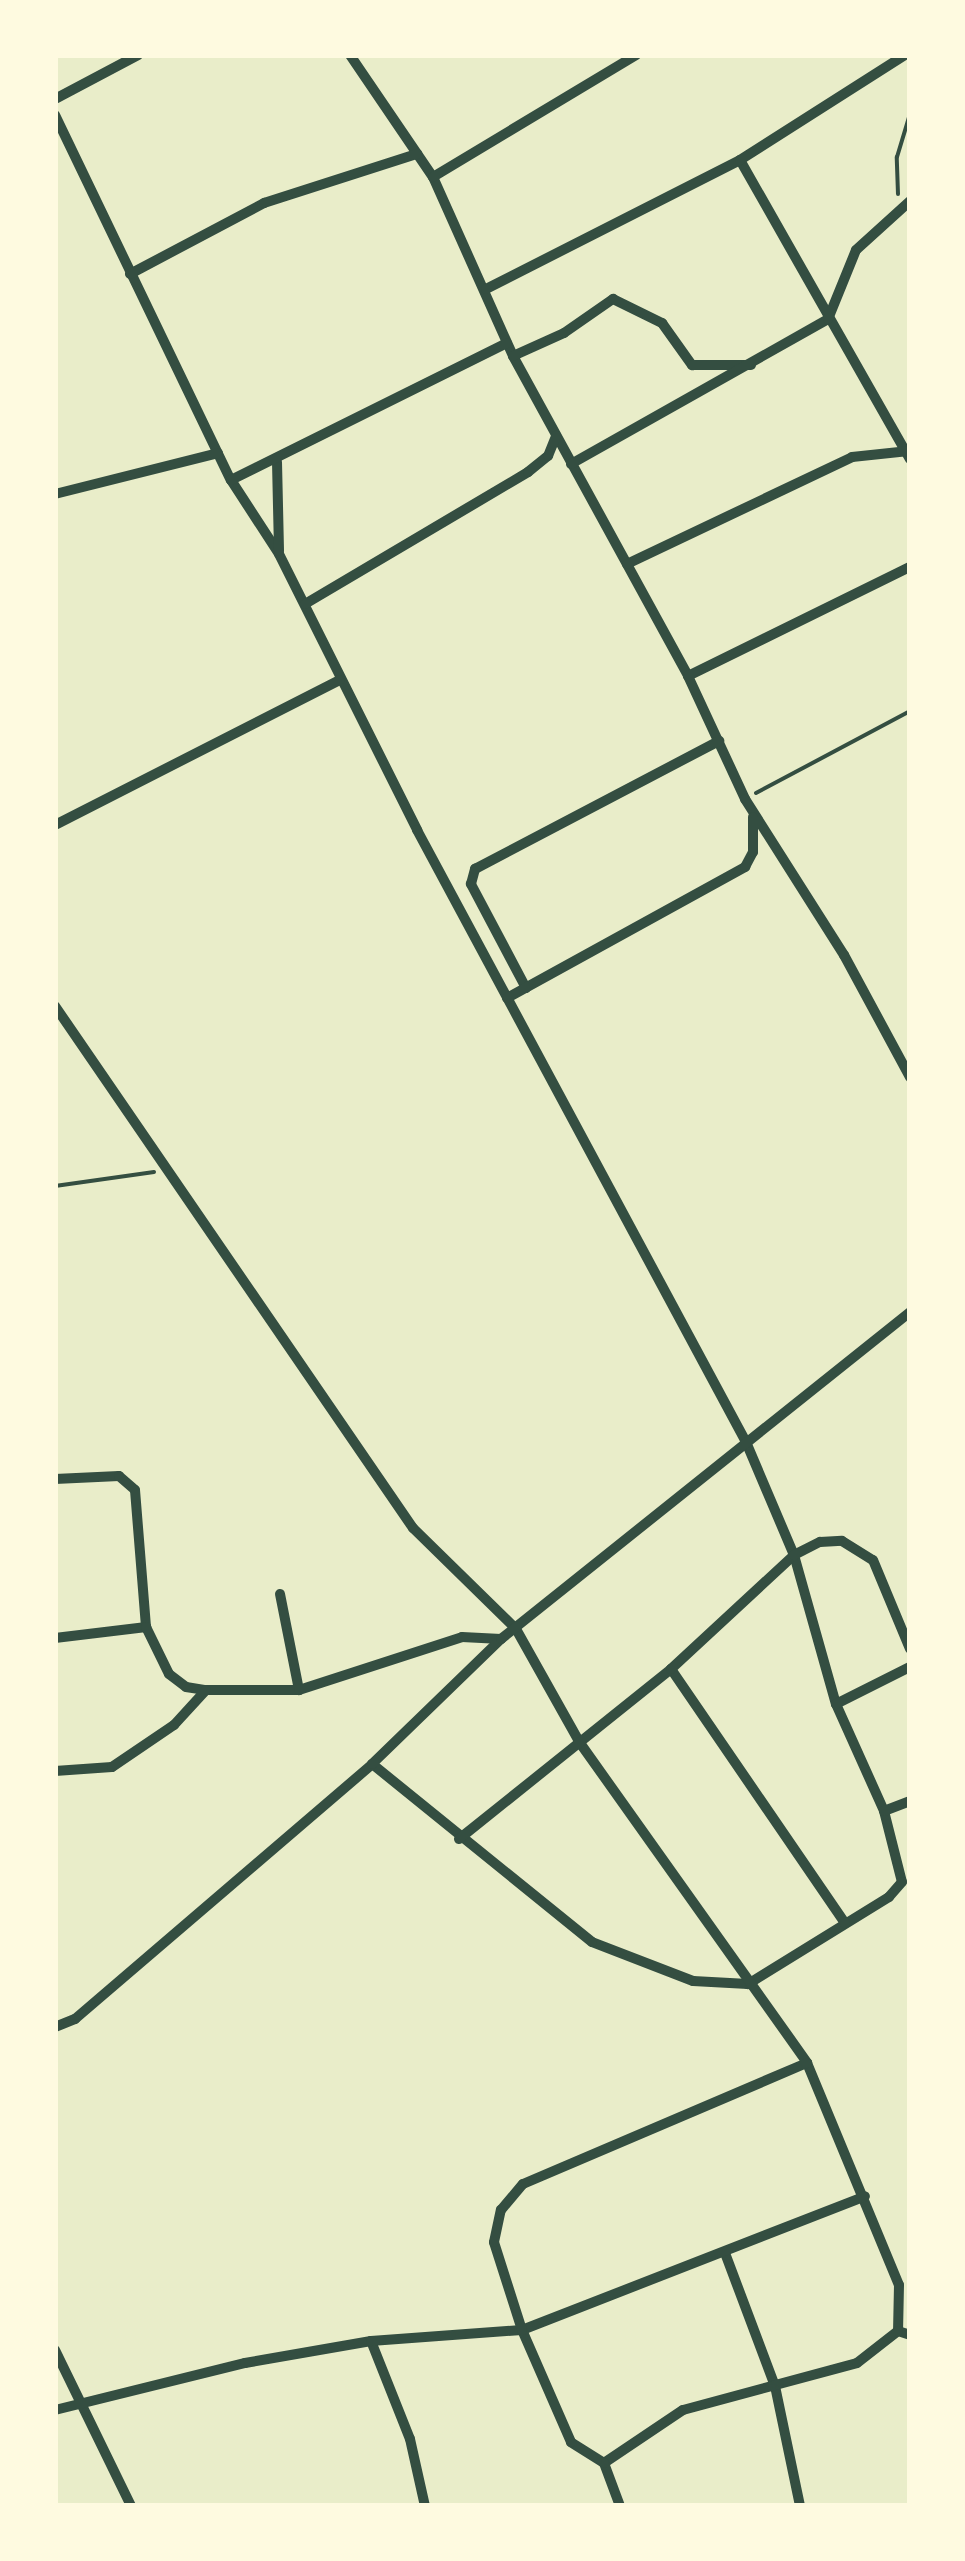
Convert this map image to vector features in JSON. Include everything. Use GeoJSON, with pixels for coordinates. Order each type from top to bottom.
{"type":"FeatureCollection","features":[{"type":"Feature","properties":{"kind":"street"},"geometry":{"type":"LineString","coordinates":[[55,99],[138,55]]}},
{"type":"Feature","properties":{"kind":"street"},"geometry":{"type":"LineString","coordinates":[[350,55],[433,177],[514,356],[688,676],[745,799],[910,1077]]}},
{"type":"Feature","properties":{"kind":"street"},"geometry":{"type":"LineString","coordinates":[[433,177],[636,55]]}},
{"type":"Feature","properties":{"kind":"street"},"geometry":{"type":"LineString","coordinates":[[486,289],[740,160],[905,55]]}},
{"type":"Feature","properties":{"kind":"street"},"geometry":{"type":"LineString","coordinates":[[55,116],[231,480],[305,604],[339,680],[746,1442],[794,1555],[836,1704],[884,1812],[902,1882],[748,1984],[694,1981],[633,1963],[592,1942],[460,1840],[372,1764]]}},
{"type":"Feature","properties":{"kind":"street"},"geometry":{"type":"LineString","coordinates":[[130,274],[264,204],[417,154]]}},
{"type":"Feature","properties":{"kind":"street"},"geometry":{"type":"LineString","coordinates":[[627,564],[852,458],[909,454],[740,160]]}},
{"type":"Feature","properties":{"kind":"street"},"geometry":{"type":"LineString","coordinates":[[571,464],[828,319],[856,250],[910,202]]}},
{"type":"Feature","properties":{"kind":"street"},"geometry":{"type":"LineString","coordinates":[[514,356],[564,334],[613,298],[662,323],[692,365],[752,365]]}},
{"type":"Feature","properties":{"kind":"street"},"geometry":{"type":"LineString","coordinates":[[231,480],[277,462],[508,343]]}},
{"type":"Feature","properties":{"kind":"street"},"geometry":{"type":"LineString","coordinates":[[305,604],[528,472],[548,456],[556,436]]}},
{"type":"Feature","properties":{"kind":"street"},"geometry":{"type":"LineString","coordinates":[[55,494],[218,453]]}},
{"type":"Feature","properties":{"kind":"street"},"geometry":{"type":"LineString","coordinates":[[277,462],[278,554]]}},
{"type":"Feature","properties":{"kind":"street"},"geometry":{"type":"LineString","coordinates":[[688,676],[910,567]]}},
{"type":"Feature","properties":{"kind":"street"},"geometry":{"type":"LineString","coordinates":[[55,825],[339,680]]}},
{"type":"Feature","properties":{"kind":"street"},"geometry":{"type":"LineString","coordinates":[[526,988],[471,884],[475,869],[719,742]]}},
{"type":"Feature","properties":{"kind":"street"},"geometry":{"type":"LineString","coordinates":[[508,998],[745,867],[753,852],[753,814]]}},
{"type":"Feature","properties":{"kind":"street"},"geometry":{"type":"LineString","coordinates":[[55,1006],[412,1528],[516,1629],[580,1742],[807,2063],[866,2196],[899,2285],[898,2331]]}},
{"type":"Feature","properties":{"kind":"street"},"geometry":{"type":"LineString","coordinates":[[898,1051],[910,1044]]}},
{"type":"Feature","properties":{"kind":"street"},"geometry":{"type":"LineString","coordinates":[[55,2026],[74,2019],[372,1764],[502,1638],[910,1312]]}},
{"type":"Feature","properties":{"kind":"street"},"geometry":{"type":"LineString","coordinates":[[55,1479],[119,1476],[135,1490],[146,1627],[169,1674],[186,1687],[299,1690],[462,1637],[502,1638]]}},
{"type":"Feature","properties":{"kind":"street"},"geometry":{"type":"LineString","coordinates":[[460,1840],[671,1669],[794,1555],[820,1542],[858,1547],[886,1581],[910,1649]]}},
{"type":"Feature","properties":{"kind":"street"},"geometry":{"type":"LineString","coordinates":[[280,1594],[299,1690]]}},
{"type":"Feature","properties":{"kind":"street"},"geometry":{"type":"LineString","coordinates":[[55,1638],[146,1627]]}},
{"type":"Feature","properties":{"kind":"street"},"geometry":{"type":"LineString","coordinates":[[836,1704],[910,1667]]}},
{"type":"Feature","properties":{"kind":"street"},"geometry":{"type":"LineString","coordinates":[[671,1669],[845,1923]]}},
{"type":"Feature","properties":{"kind":"street"},"geometry":{"type":"LineString","coordinates":[[55,1771],[112,1767],[174,1725],[206,1690]]}},
{"type":"Feature","properties":{"kind":"street"},"geometry":{"type":"LineString","coordinates":[[884,1812],[910,1801]]}},
{"type":"Feature","properties":{"kind":"street"},"geometry":{"type":"LineString","coordinates":[[620,2506],[604,2463],[570,2442],[522,2330],[498,2259],[495,2226],[508,2194],[807,2063]]}},
{"type":"Feature","properties":{"kind":"street"},"geometry":{"type":"LineString","coordinates":[[55,2410],[245,2363],[372,2341],[522,2330],[866,2196]]}},
{"type":"Feature","properties":{"kind":"street"},"geometry":{"type":"LineString","coordinates":[[726,2252],[775,2386],[800,2506]]}},
{"type":"Feature","properties":{"kind":"street"},"geometry":{"type":"LineString","coordinates":[[898,2331],[910,2335]]}},
{"type":"Feature","properties":{"kind":"street"},"geometry":{"type":"LineString","coordinates":[[604,2463],[683,2410],[856,2363],[898,2331]]}},
{"type":"Feature","properties":{"kind":"street"},"geometry":{"type":"LineString","coordinates":[[372,2341],[410,2439],[425,2506]]}},
{"type":"Feature","properties":{"kind":"street"},"geometry":{"type":"LineString","coordinates":[[55,2350],[79,2407],[131,2506]]}},
{"type":"Feature","properties":{"kind":"path"},"geometry":{"type":"LineString","coordinates":[[899,208],[898,157],[910,114]]}},
{"type":"Feature","properties":{"kind":"path"},"geometry":{"type":"LineString","coordinates":[[745,799],[910,711]]}},
{"type":"Feature","properties":{"kind":"path"},"geometry":{"type":"LineString","coordinates":[[55,1186],[167,1171]]}}]}
